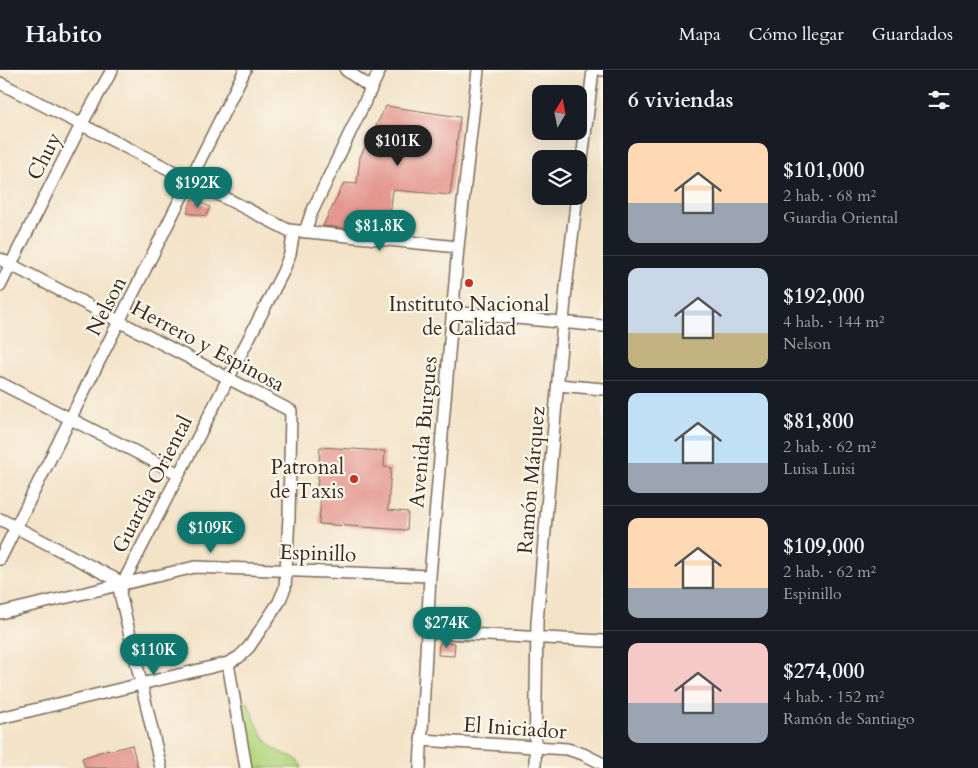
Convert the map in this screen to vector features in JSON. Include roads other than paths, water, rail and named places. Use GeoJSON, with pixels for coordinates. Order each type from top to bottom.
{"type":"FeatureCollection","features":[{"type":"Feature","properties":{"kind":"street","name":"Chuy"},"geometry":{"type":"LineString","coordinates":[[0,286],[5,262],[112,70]]}},
{"type":"Feature","properties":{"kind":"street","name":"Nelson"},"geometry":{"type":"LineString","coordinates":[[0,559],[245,70]]}},
{"type":"Feature","properties":{"kind":"street"},"geometry":{"type":"LineString","coordinates":[[346,70],[372,88]]}},
{"type":"Feature","properties":{"kind":"street","name":"Guardia Oriental"},"geometry":{"type":"LineString","coordinates":[[161,768],[120,593],[123,583],[283,272],[299,232],[311,214],[380,70]]}},
{"type":"Feature","properties":{"kind":"street","name":"Avenida Burgues"},"geometry":{"type":"LineString","coordinates":[[420,768],[430,576],[458,247],[478,70]]}},
{"type":"Feature","properties":{"kind":"street"},"geometry":{"type":"LineString","coordinates":[[583,150],[593,70]]}},
{"type":"Feature","properties":{"kind":"street"},"geometry":{"type":"LineString","coordinates":[[0,83],[283,228],[299,232],[458,247]]}},
{"type":"Feature","properties":{"kind":"street","name":"Ramón Márquez"},"geometry":{"type":"LineString","coordinates":[[535,768],[537,638],[563,322],[576,205]]}},
{"type":"Feature","properties":{"kind":"street","name":"Herrero y Espinosa"},"geometry":{"type":"LineString","coordinates":[[5,262],[291,411],[286,571]]}},
{"type":"Feature","properties":{"kind":"street"},"geometry":{"type":"LineString","coordinates":[[452,312],[603,326]]}},
{"type":"Feature","properties":{"kind":"street"},"geometry":{"type":"LineString","coordinates":[[0,383],[179,474]]}},
{"type":"Feature","properties":{"kind":"street"},"geometry":{"type":"LineString","coordinates":[[558,385],[603,389]]}},
{"type":"Feature","properties":{"kind":"street"},"geometry":{"type":"LineString","coordinates":[[0,519],[123,583]]}},
{"type":"Feature","properties":{"kind":"street","name":"Espinillo"},"geometry":{"type":"LineString","coordinates":[[0,612],[195,567],[430,576]]}},
{"type":"Feature","properties":{"kind":"street"},"geometry":{"type":"LineString","coordinates":[[0,718],[228,663],[239,657],[249,647],[279,602],[284,588],[286,571]]}},
{"type":"Feature","properties":{"kind":"street"},"geometry":{"type":"LineString","coordinates":[[428,632],[603,641]]}},
{"type":"Feature","properties":{"kind":"street"},"geometry":{"type":"LineString","coordinates":[[228,663],[246,768]]}},
{"type":"Feature","properties":{"kind":"street","name":"El Iniciador"},"geometry":{"type":"LineString","coordinates":[[421,740],[567,749],[583,754],[603,764]]}},
{"type":"Feature","properties":{"kind":"place","name":"Instituto Nacional de Calidad"},"geometry":{"type":"Point","coordinates":[469,283]}},
{"type":"Feature","properties":{"kind":"place","name":"Patronal de Taxis"},"geometry":{"type":"Point","coordinates":[354,479]}}]}
